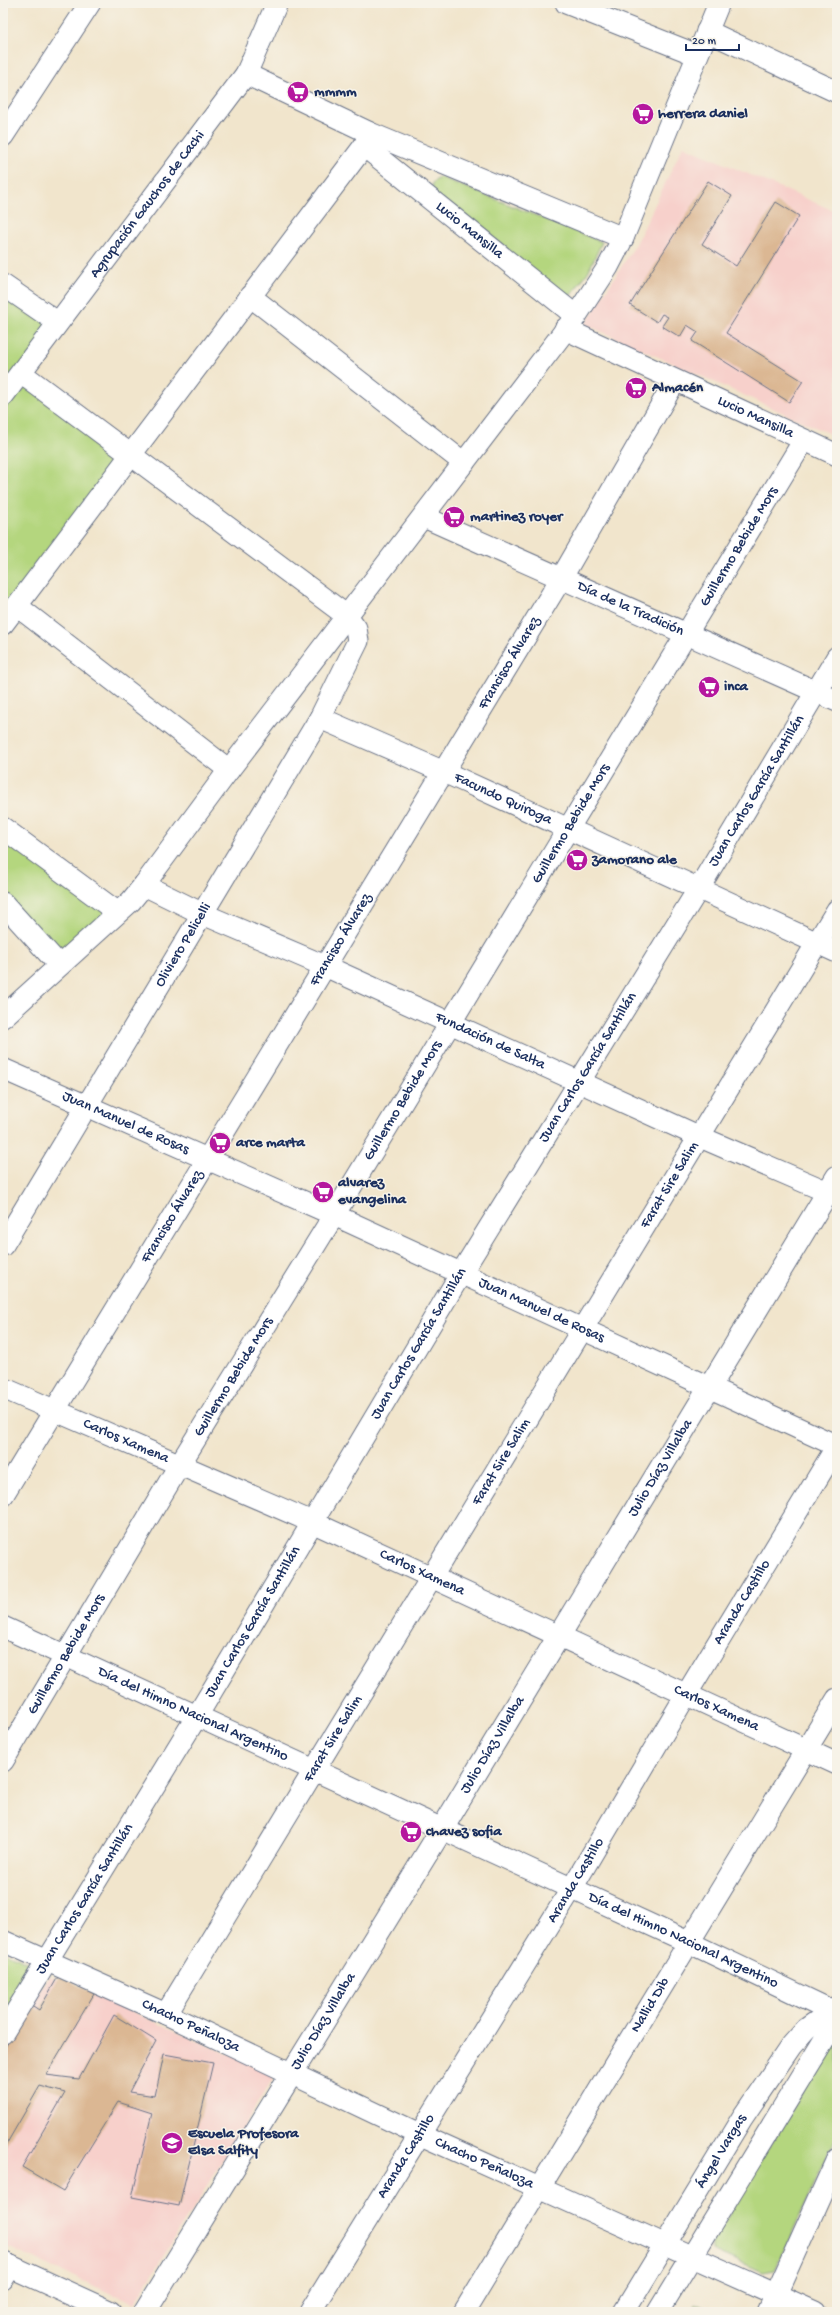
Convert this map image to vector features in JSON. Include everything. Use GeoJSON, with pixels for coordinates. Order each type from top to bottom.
{"type":"FeatureCollection","features":[{"type":"Feature","properties":{"kind":"street"},"geometry":{"type":"LineString","coordinates":[[3,136],[90,3]]}},
{"type":"Feature","properties":{"kind":"street","name":"Agrupación Gauchos de Cachi"},"geometry":{"type":"LineString","coordinates":[[3,396],[57,322],[246,74],[277,3]]}},
{"type":"Feature","properties":{"kind":"street"},"geometry":{"type":"LineString","coordinates":[[566,3],[697,55]]}},
{"type":"Feature","properties":{"kind":"street"},"geometry":{"type":"LineString","coordinates":[[3,1017],[118,912],[144,884],[229,770],[424,517],[570,322],[608,266],[623,238],[719,3]]}},
{"type":"Feature","properties":{"kind":"street"},"geometry":{"type":"LineString","coordinates":[[707,30],[837,92]]}},
{"type":"Feature","properties":{"kind":"street"},"geometry":{"type":"LineString","coordinates":[[246,74],[367,139],[623,238]]}},
{"type":"Feature","properties":{"kind":"street"},"geometry":{"type":"LineString","coordinates":[[3,624],[129,454],[250,296],[367,139]]}},
{"type":"Feature","properties":{"kind":"street","name":"Lucio Mansilla"},"geometry":{"type":"LineString","coordinates":[[367,139],[570,322],[675,381],[837,455]]}},
{"type":"Feature","properties":{"kind":"street"},"geometry":{"type":"LineString","coordinates":[[3,285],[57,322]]}},
{"type":"Feature","properties":{"kind":"street"},"geometry":{"type":"LineString","coordinates":[[250,296],[464,463]]}},
{"type":"Feature","properties":{"kind":"street"},"geometry":{"type":"LineString","coordinates":[[21,373],[347,616]]}},
{"type":"Feature","properties":{"kind":"street","name":"Francisco Álvarez"},"geometry":{"type":"LineString","coordinates":[[3,1496],[562,577],[675,381]]}},
{"type":"Feature","properties":{"kind":"street","name":"Guillermo Bebide Mors"},"geometry":{"type":"LineString","coordinates":[[3,1761],[180,1464],[334,1215],[567,828],[688,633],[804,440]]}},
{"type":"Feature","properties":{"kind":"street","name":"Día de la Tradición"},"geometry":{"type":"LineString","coordinates":[[424,517],[688,633],[837,701]]}},
{"type":"Feature","properties":{"kind":"street"},"geometry":{"type":"LineString","coordinates":[[16,606],[229,770]]}},
{"type":"Feature","properties":{"kind":"street","name":"Oliviero Pelicelli"},"geometry":{"type":"LineString","coordinates":[[3,1245],[320,718],[358,641],[356,628],[347,616]]}},
{"type":"Feature","properties":{"kind":"street","name":"Juan Carlos García Santillán"},"geometry":{"type":"LineString","coordinates":[[3,2033],[197,1716],[460,1275],[699,888],[837,657]]}},
{"type":"Feature","properties":{"kind":"street","name":"Facundo Quiroga"},"geometry":{"type":"LineString","coordinates":[[320,718],[444,772],[837,952]]}},
{"type":"Feature","properties":{"kind":"street"},"geometry":{"type":"LineString","coordinates":[[3,828],[118,912]]}},
{"type":"Feature","properties":{"kind":"street","name":"Fundación de Salta"},"geometry":{"type":"LineString","coordinates":[[144,884],[203,914],[325,966],[449,1024],[580,1081],[698,1136],[834,1188]]}},
{"type":"Feature","properties":{"kind":"street"},"geometry":{"type":"LineString","coordinates":[[3,904],[59,966]]}},
{"type":"Feature","properties":{"kind":"street","name":"Farat Sire Salim"},"geometry":{"type":"LineString","coordinates":[[166,2014],[429,1578],[582,1330],[698,1136],[837,910]]}},
{"type":"Feature","properties":{"kind":"street","name":"Juan Manuel de Rosas"},"geometry":{"type":"LineString","coordinates":[[3,1069],[334,1215],[460,1275],[709,1386],[837,1446]]}},
{"type":"Feature","properties":{"kind":"street","name":"Julio Díaz Villalba"},"geometry":{"type":"LineString","coordinates":[[145,2312],[442,1829],[709,1386],[834,1188]]}},
{"type":"Feature","properties":{"kind":"street","name":"Carlos Xamena"},"geometry":{"type":"LineString","coordinates":[[3,1388],[312,1522],[429,1578],[837,1764]]}},
{"type":"Feature","properties":{"kind":"street","name":"Aranda Castillo"},"geometry":{"type":"LineString","coordinates":[[310,2312],[572,1888],[686,1695],[837,1446]]}},
{"type":"Feature","properties":{"kind":"street","name":"Día del Himno Nacional Argentino"},"geometry":{"type":"LineString","coordinates":[[3,1627],[313,1771],[688,1942],[824,2007],[835,2015]]}},
{"type":"Feature","properties":{"kind":"street","name":"Nallid Dib"},"geometry":{"type":"LineString","coordinates":[[464,2312],[538,2188],[837,1699]]}},
{"type":"Feature","properties":{"kind":"street","name":"Chacho Peñaloza"},"geometry":{"type":"LineString","coordinates":[[3,1941],[292,2072],[419,2134],[690,2258],[771,2304],[815,2312]]}},
{"type":"Feature","properties":{"kind":"street","name":"Ángel Vargas"},"geometry":{"type":"LineString","coordinates":[[624,2312],[742,2118],[791,2046],[806,2029],[835,2015]]}},
{"type":"Feature","properties":{"kind":"street","name":"Ángel Vargas"},"geometry":{"type":"LineString","coordinates":[[658,2312],[835,2015]]}},
{"type":"Feature","properties":{"kind":"street"},"geometry":{"type":"LineString","coordinates":[[771,2304],[837,2159]]}},
{"type":"Feature","properties":{"kind":"street"},"geometry":{"type":"LineString","coordinates":[[6,2269],[110,2312]]}},
{"type":"Feature","properties":{"kind":"shaded area"},"geometry":{"type":"Polygon","coordinates":[[[683,146],[837,212],[837,437],[585,324],[636,244],[683,146]]]}},
{"type":"Feature","properties":{"kind":"shaded area"},"geometry":{"type":"Polygon","coordinates":[[[49,1975],[275,2075],[134,2304],[3,2245],[3,2051],[49,1975]]]}},
{"type":"Feature","properties":{"kind":"green space"},"geometry":{"type":"Polygon","coordinates":[[[440,177],[602,242],[588,272],[567,300],[432,194],[432,183],[440,177]]]}},
{"type":"Feature","properties":{"kind":"green space"},"geometry":{"type":"Polygon","coordinates":[[[3,285],[57,322],[3,392],[3,285]]]}},
{"type":"Feature","properties":{"kind":"green space"},"geometry":{"type":"Polygon","coordinates":[[[21,373],[129,454],[3,625],[3,396],[21,373]]]}},
{"type":"Feature","properties":{"kind":"green space"},"geometry":{"type":"Polygon","coordinates":[[[3,829],[117,912],[59,965],[3,903],[3,829]]]}},
{"type":"Feature","properties":{"kind":"green space"},"geometry":{"type":"Polygon","coordinates":[[[3,1951],[34,1966],[3,2018],[3,1951]]]}},
{"type":"Feature","properties":{"kind":"green space"},"geometry":{"type":"Polygon","coordinates":[[[837,2034],[837,2135],[775,2270],[762,2272],[712,2250],[712,2242],[837,2034]]]}},
{"type":"Feature","properties":{"kind":"green space"},"geometry":{"type":"Polygon","coordinates":[[[696,2304],[713,2312],[692,2312],[696,2304]]]}},
{"type":"Feature","properties":{"kind":"building"},"geometry":{"type":"Polygon","coordinates":[[[708,181],[732,196],[702,244],[736,266],[776,202],[799,216],[726,333],[803,381],[789,402],[692,341],[698,332],[687,325],[680,337],[662,326],[668,317],[662,314],[657,322],[630,305],[708,181]]]}},
{"type":"Feature","properties":{"kind":"building"},"geometry":{"type":"Polygon","coordinates":[[[59,1975],[94,1994],[46,2075],[79,2079],[114,2015],[156,2041],[129,2092],[155,2096],[164,2054],[213,2063],[179,2206],[132,2197],[152,2113],[118,2102],[63,2191],[22,2167],[65,2093],[40,2086],[3,2150],[3,2051],[30,2004],[39,2010],[59,1975]]]}},
{"type":"Feature","properties":{"kind":"place","name":"mmmm"},"geometry":{"type":"Point","coordinates":[298,92]}},
{"type":"Feature","properties":{"kind":"place","name":"herrera daniel"},"geometry":{"type":"Point","coordinates":[643,114]}},
{"type":"Feature","properties":{"kind":"place","name":"Almacén"},"geometry":{"type":"Point","coordinates":[636,388]}},
{"type":"Feature","properties":{"kind":"place","name":"martinez royer"},"geometry":{"type":"Point","coordinates":[454,517]}},
{"type":"Feature","properties":{"kind":"place","name":"inca"},"geometry":{"type":"Point","coordinates":[709,687]}},
{"type":"Feature","properties":{"kind":"place","name":"zamorano ale"},"geometry":{"type":"Point","coordinates":[577,860]}},
{"type":"Feature","properties":{"kind":"place","name":"arce marta"},"geometry":{"type":"Point","coordinates":[220,1143]}},
{"type":"Feature","properties":{"kind":"place","name":"alvarez evangelina"},"geometry":{"type":"Point","coordinates":[323,1192]}},
{"type":"Feature","properties":{"kind":"place","name":"chavez sofia"},"geometry":{"type":"Point","coordinates":[411,1832]}},
{"type":"Feature","properties":{"kind":"place","name":"Escuela Profesora Elsa Salfity"},"geometry":{"type":"Point","coordinates":[172,2143]}}]}
